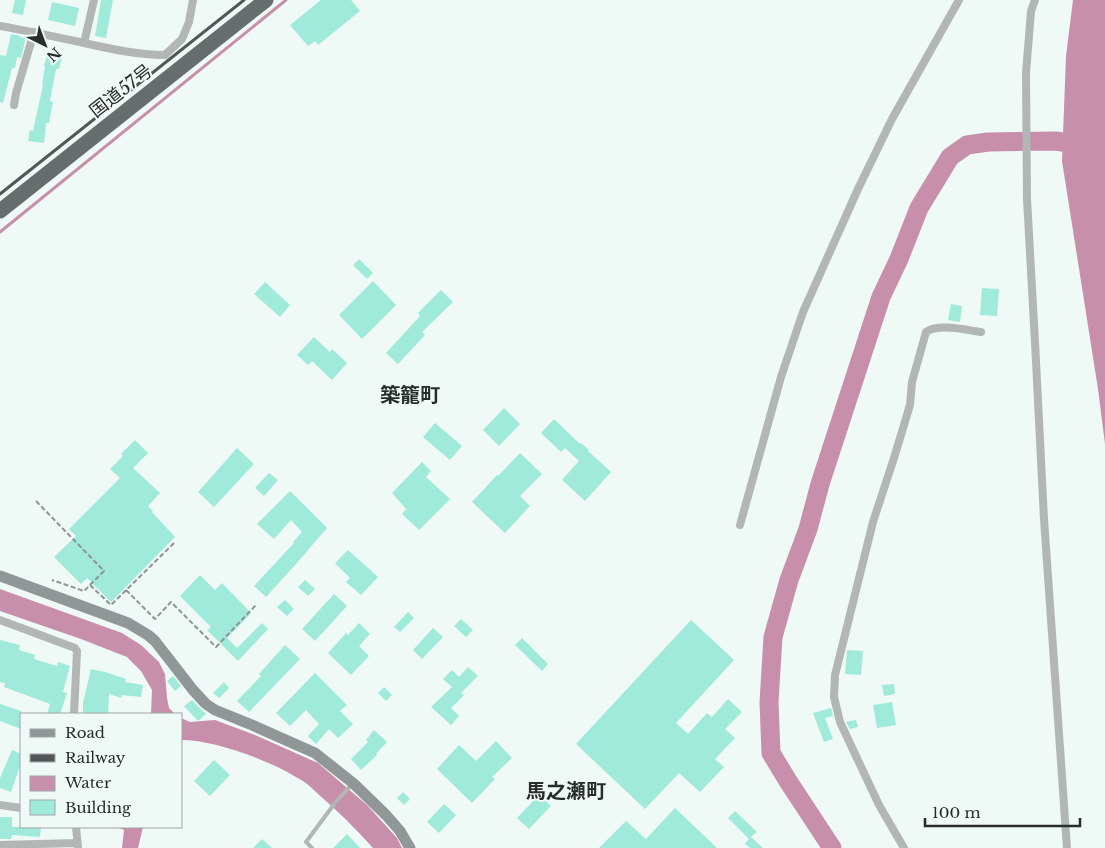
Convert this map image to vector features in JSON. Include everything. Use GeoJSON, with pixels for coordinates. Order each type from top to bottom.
{"type":"FeatureCollection","features":[{"type":"Feature","properties":{"kind":"highway","name":"国道57号"},"geometry":{"type":"LineString","coordinates":[[0,211],[266,0]]}},
{"type":"Feature","properties":{"kind":"street"},"geometry":{"type":"LineString","coordinates":[[84,43],[94,0]]}},
{"type":"Feature","properties":{"kind":"street"},"geometry":{"type":"LineString","coordinates":[[0,26],[147,55],[165,55],[182,39],[189,22],[193,0]]}},
{"type":"Feature","properties":{"kind":"street"},"geometry":{"type":"LineString","coordinates":[[740,525],[781,377],[803,312],[858,189],[888,128],[959,0]]}},
{"type":"Feature","properties":{"kind":"street"},"geometry":{"type":"LineString","coordinates":[[1035,0],[1032,11],[1026,73],[1027,199],[1044,520],[1067,848]]}},
{"type":"Feature","properties":{"kind":"street"},"geometry":{"type":"LineString","coordinates":[[14,105],[34,32]]}},
{"type":"Feature","properties":{"kind":"street"},"geometry":{"type":"LineString","coordinates":[[904,848],[880,805],[840,722],[834,697],[835,675],[873,522],[910,405],[912,382],[926,332],[931,329],[942,328],[981,332]]}},
{"type":"Feature","properties":{"kind":"street"},"geometry":{"type":"LineString","coordinates":[[0,576],[128,623],[148,635],[166,653],[193,690],[206,704],[215,710],[315,753],[386,815],[400,831],[410,848]]}},
{"type":"Feature","properties":{"kind":"street"},"geometry":{"type":"LineString","coordinates":[[0,620],[75,648],[77,651],[74,713]]}},
{"type":"Feature","properties":{"kind":"street"},"geometry":{"type":"LineString","coordinates":[[0,805],[20,808]]}},
{"type":"Feature","properties":{"kind":"street"},"geometry":{"type":"LineString","coordinates":[[0,845],[78,846],[76,828]]}},
{"type":"Feature","properties":{"kind":"lane"},"geometry":{"type":"LineString","coordinates":[[312,848],[306,842],[351,785]]}},
{"type":"Feature","properties":{"kind":"path"},"geometry":{"type":"LineString","coordinates":[[36,501],[104,571],[84,591],[52,580]]}},
{"type":"Feature","properties":{"kind":"path"},"geometry":{"type":"LineString","coordinates":[[90,585],[111,605],[174,542]]}},
{"type":"Feature","properties":{"kind":"path"},"geometry":{"type":"LineString","coordinates":[[126,590],[155,618],[171,602],[216,647],[256,605]]}},
{"type":"Feature","properties":{"kind":"water"},"geometry":{"type":"Polygon","coordinates":[[[1073,0],[1105,0],[1105,444],[1062,161],[1066,56],[1073,0]]]}},
{"type":"Feature","properties":{"kind":"water"},"geometry":{"type":"Polygon","coordinates":[[[0,589],[122,633],[141,645],[159,662],[165,674],[169,708],[174,713],[151,713],[152,690],[141,671],[127,657],[0,611],[0,589]]]}},
{"type":"Feature","properties":{"kind":"water"},"geometry":{"type":"Polygon","coordinates":[[[182,718],[190,722],[215,720],[255,735],[318,763],[367,805],[397,838],[402,848],[373,848],[347,820],[308,784],[289,773],[243,753],[195,741],[182,740],[182,718]]]}},
{"type":"Feature","properties":{"kind":"water"},"geometry":{"type":"Polygon","coordinates":[[[119,828],[143,828],[138,848],[122,848],[124,830],[119,828]]]}},
{"type":"Feature","properties":{"kind":"building"},"geometry":{"type":"Polygon","coordinates":[[[15,0],[26,0],[23,15],[12,13],[15,0]]]}},
{"type":"Feature","properties":{"kind":"building"},"geometry":{"type":"Polygon","coordinates":[[[101,0],[113,0],[106,38],[95,36],[101,0]]]}},
{"type":"Feature","properties":{"kind":"building"},"geometry":{"type":"Polygon","coordinates":[[[321,0],[351,0],[360,11],[318,45],[315,41],[308,46],[290,25],[321,0]]]}},
{"type":"Feature","properties":{"kind":"building"},"geometry":{"type":"Polygon","coordinates":[[[52,2],[79,8],[75,26],[48,20],[52,2]]]}},
{"type":"Feature","properties":{"kind":"building"},"geometry":{"type":"Polygon","coordinates":[[[11,34],[26,37],[21,58],[17,57],[15,68],[12,68],[3,103],[0,102],[0,55],[6,56],[11,34]]]}},
{"type":"Feature","properties":{"kind":"building"},"geometry":{"type":"Polygon","coordinates":[[[47,54],[62,57],[59,69],[56,69],[50,101],[53,102],[49,123],[46,123],[44,143],[28,141],[30,130],[33,131],[43,85],[47,54]]]}},
{"type":"Feature","properties":{"kind":"building"},"geometry":{"type":"Polygon","coordinates":[[[359,259],[373,273],[367,279],[353,265],[359,259]]]}},
{"type":"Feature","properties":{"kind":"building"},"geometry":{"type":"Polygon","coordinates":[[[373,281],[396,305],[362,339],[339,315],[373,281]]]}},
{"type":"Feature","properties":{"kind":"building"},"geometry":{"type":"Polygon","coordinates":[[[265,282],[290,305],[280,317],[254,294],[265,282]]]}},
{"type":"Feature","properties":{"kind":"building"},"geometry":{"type":"Polygon","coordinates":[[[982,288],[999,289],[997,316],[980,315],[982,288]]]}},
{"type":"Feature","properties":{"kind":"building"},"geometry":{"type":"Polygon","coordinates":[[[441,290],[453,302],[422,332],[425,335],[398,364],[386,353],[420,316],[418,313],[441,290]]]}},
{"type":"Feature","properties":{"kind":"building"},"geometry":{"type":"Polygon","coordinates":[[[951,304],[962,306],[960,322],[948,320],[951,304]]]}},
{"type":"Feature","properties":{"kind":"building"},"geometry":{"type":"Polygon","coordinates":[[[314,337],[330,352],[332,349],[347,363],[332,380],[312,361],[308,365],[297,355],[314,337]]]}},
{"type":"Feature","properties":{"kind":"building"},"geometry":{"type":"Polygon","coordinates":[[[504,408],[520,424],[499,446],[483,430],[504,408]]]}},
{"type":"Feature","properties":{"kind":"building"},"geometry":{"type":"Polygon","coordinates":[[[554,419],[611,472],[585,501],[562,480],[579,461],[565,448],[561,452],[541,433],[554,419]]]}},
{"type":"Feature","properties":{"kind":"building"},"geometry":{"type":"Polygon","coordinates":[[[435,423],[462,446],[450,460],[423,437],[435,423]]]}},
{"type":"Feature","properties":{"kind":"building"},"geometry":{"type":"Polygon","coordinates":[[[135,440],[148,453],[133,468],[160,493],[148,506],[175,537],[111,602],[87,578],[81,584],[54,557],[76,536],[69,529],[120,478],[110,469],[135,440]]]}},
{"type":"Feature","properties":{"kind":"building"},"geometry":{"type":"Polygon","coordinates":[[[237,448],[254,464],[214,507],[198,492],[237,448]]]}},
{"type":"Feature","properties":{"kind":"building"},"geometry":{"type":"Polygon","coordinates":[[[520,453],[542,474],[520,496],[530,506],[505,533],[472,502],[520,453]]]}},
{"type":"Feature","properties":{"kind":"building"},"geometry":{"type":"Polygon","coordinates":[[[422,462],[431,471],[426,477],[450,499],[419,530],[402,514],[406,509],[392,493],[422,462]]]}},
{"type":"Feature","properties":{"kind":"building"},"geometry":{"type":"Polygon","coordinates":[[[269,473],[278,480],[264,496],[255,488],[269,473]]]}},
{"type":"Feature","properties":{"kind":"building"},"geometry":{"type":"Polygon","coordinates":[[[290,491],[327,528],[266,597],[254,586],[302,532],[291,520],[274,539],[257,524],[290,491]]]}},
{"type":"Feature","properties":{"kind":"building"},"geometry":{"type":"Polygon","coordinates":[[[348,550],[378,577],[361,595],[346,582],[350,578],[335,563],[348,550]]]}},
{"type":"Feature","properties":{"kind":"building"},"geometry":{"type":"Polygon","coordinates":[[[200,575],[215,590],[222,583],[251,613],[227,638],[237,648],[262,623],[268,629],[238,661],[207,630],[211,627],[180,596],[200,575]]]}},
{"type":"Feature","properties":{"kind":"building"},"geometry":{"type":"Polygon","coordinates":[[[305,580],[315,589],[308,596],[298,587],[305,580]]]}},
{"type":"Feature","properties":{"kind":"building"},"geometry":{"type":"Polygon","coordinates":[[[334,594],[347,606],[315,641],[302,629],[334,594]]]}},
{"type":"Feature","properties":{"kind":"building"},"geometry":{"type":"Polygon","coordinates":[[[285,600],[294,609],[287,616],[277,607],[285,600]]]}},
{"type":"Feature","properties":{"kind":"building"},"geometry":{"type":"Polygon","coordinates":[[[408,612],[414,618],[400,632],[394,627],[408,612]]]}},
{"type":"Feature","properties":{"kind":"building"},"geometry":{"type":"Polygon","coordinates":[[[461,619],[473,630],[466,637],[454,626],[461,619]]]}},
{"type":"Feature","properties":{"kind":"building"},"geometry":{"type":"Polygon","coordinates":[[[691,620],[734,660],[676,723],[688,734],[707,713],[712,717],[728,699],[742,712],[725,729],[735,738],[715,759],[724,767],[700,792],[679,773],[645,809],[576,744],[691,620]]]}},
{"type":"Feature","properties":{"kind":"building"},"geometry":{"type":"Polygon","coordinates":[[[359,623],[370,634],[359,646],[369,656],[351,675],[328,653],[346,633],[348,635],[359,623]]]}},
{"type":"Feature","properties":{"kind":"building"},"geometry":{"type":"Polygon","coordinates":[[[433,628],[443,637],[422,659],[413,650],[433,628]]]}},
{"type":"Feature","properties":{"kind":"building"},"geometry":{"type":"Polygon","coordinates":[[[522,638],[548,664],[542,671],[515,645],[522,638]]]}},
{"type":"Feature","properties":{"kind":"building"},"geometry":{"type":"Polygon","coordinates":[[[0,640],[20,645],[19,650],[35,655],[34,659],[57,666],[58,662],[70,666],[63,692],[67,693],[60,713],[47,713],[50,704],[4,687],[5,683],[0,682],[0,640]]]}},
{"type":"Feature","properties":{"kind":"building"},"geometry":{"type":"Polygon","coordinates":[[[285,645],[300,659],[249,712],[237,701],[261,676],[259,674],[285,645]]]}},
{"type":"Feature","properties":{"kind":"building"},"geometry":{"type":"Polygon","coordinates":[[[847,650],[863,651],[861,675],[845,674],[847,650]]]}},
{"type":"Feature","properties":{"kind":"building"},"geometry":{"type":"Polygon","coordinates":[[[468,667],[478,676],[461,693],[464,695],[451,708],[459,716],[451,725],[431,707],[452,687],[443,679],[452,670],[459,677],[468,667]]]}},
{"type":"Feature","properties":{"kind":"building"},"geometry":{"type":"Polygon","coordinates":[[[91,669],[126,679],[125,682],[143,685],[141,697],[122,695],[121,698],[109,694],[108,713],[83,713],[83,703],[91,669]]]}},
{"type":"Feature","properties":{"kind":"building"},"geometry":{"type":"Polygon","coordinates":[[[315,673],[347,705],[340,711],[353,724],[338,738],[329,729],[316,744],[308,736],[319,724],[306,710],[290,726],[276,713],[315,673]]]}},
{"type":"Feature","properties":{"kind":"building"},"geometry":{"type":"Polygon","coordinates":[[[173,676],[181,686],[175,691],[167,681],[173,676]]]}},
{"type":"Feature","properties":{"kind":"building"},"geometry":{"type":"Polygon","coordinates":[[[224,682],[229,688],[219,698],[213,693],[224,682]]]}},
{"type":"Feature","properties":{"kind":"building"},"geometry":{"type":"Polygon","coordinates":[[[894,684],[895,694],[884,696],[882,685],[894,684]]]}},
{"type":"Feature","properties":{"kind":"building"},"geometry":{"type":"Polygon","coordinates":[[[384,687],[392,695],[386,701],[378,693],[384,687]]]}},
{"type":"Feature","properties":{"kind":"building"},"geometry":{"type":"Polygon","coordinates":[[[192,700],[206,714],[198,721],[184,706],[192,700]]]}},
{"type":"Feature","properties":{"kind":"building"},"geometry":{"type":"Polygon","coordinates":[[[892,702],[896,725],[877,728],[873,705],[892,702]]]}},
{"type":"Feature","properties":{"kind":"building"},"geometry":{"type":"Polygon","coordinates":[[[0,704],[21,711],[20,729],[0,721],[0,704]]]}},
{"type":"Feature","properties":{"kind":"building"},"geometry":{"type":"Polygon","coordinates":[[[831,708],[833,716],[825,718],[833,739],[824,742],[813,713],[831,708]]]}},
{"type":"Feature","properties":{"kind":"building"},"geometry":{"type":"Polygon","coordinates":[[[856,720],[858,727],[850,729],[846,722],[856,720]]]}},
{"type":"Feature","properties":{"kind":"building"},"geometry":{"type":"Polygon","coordinates":[[[374,730],[387,742],[377,755],[361,770],[351,759],[368,742],[366,740],[374,730]]]}},
{"type":"Feature","properties":{"kind":"building"},"geometry":{"type":"Polygon","coordinates":[[[496,741],[512,758],[492,777],[495,779],[472,803],[437,769],[459,745],[476,761],[496,741]]]}},
{"type":"Feature","properties":{"kind":"building"},"geometry":{"type":"Polygon","coordinates":[[[12,750],[20,754],[20,766],[11,792],[0,788],[0,778],[12,750]]]}},
{"type":"Feature","properties":{"kind":"building"},"geometry":{"type":"Polygon","coordinates":[[[214,760],[230,775],[210,796],[194,781],[214,760]]]}},
{"type":"Feature","properties":{"kind":"building"},"geometry":{"type":"Polygon","coordinates":[[[403,792],[410,799],[404,805],[397,798],[403,792]]]}},
{"type":"Feature","properties":{"kind":"building"},"geometry":{"type":"Polygon","coordinates":[[[539,795],[551,806],[529,829],[517,818],[539,795]]]}},
{"type":"Feature","properties":{"kind":"building"},"geometry":{"type":"Polygon","coordinates":[[[444,804],[456,815],[439,833],[427,822],[444,804]]]}},
{"type":"Feature","properties":{"kind":"building"},"geometry":{"type":"Polygon","coordinates":[[[675,808],[717,848],[599,848],[626,821],[646,839],[675,808]]]}},
{"type":"Feature","properties":{"kind":"building"},"geometry":{"type":"Polygon","coordinates":[[[735,811],[757,832],[751,837],[763,848],[750,848],[745,844],[749,839],[728,818],[735,811]]]}},
{"type":"Feature","properties":{"kind":"building"},"geometry":{"type":"Polygon","coordinates":[[[0,817],[12,817],[12,827],[41,828],[40,837],[12,835],[11,839],[0,839],[0,817]]]}},
{"type":"Feature","properties":{"kind":"building"},"geometry":{"type":"Polygon","coordinates":[[[347,834],[360,848],[333,848],[347,834]]]}},
{"type":"Feature","properties":{"kind":"building"},"geometry":{"type":"Polygon","coordinates":[[[262,839],[272,848],[253,848],[262,839]]]}},
{"type":"Feature","properties":{"kind":"waterway"},"geometry":{"type":"LineString","coordinates":[[0,232],[286,0]]}},
{"type":"Feature","properties":{"kind":"waterway"},"geometry":{"type":"LineString","coordinates":[[832,848],[771,753],[769,702],[773,637],[789,580],[808,529],[820,484],[881,297],[899,259],[919,208],[950,157],[967,145],[988,142],[1056,141],[1105,149]]}},
{"type":"Feature","properties":{"kind":"railway"},"geometry":{"type":"LineString","coordinates":[[0,194],[244,0]]}},
{"type":"Feature","properties":{"kind":"district","name":"築籠町"},"geometry":{"type":"Point","coordinates":[410,395]}},
{"type":"Feature","properties":{"kind":"district","name":"馬之瀬町"},"geometry":{"type":"Point","coordinates":[566,791]}}]}
